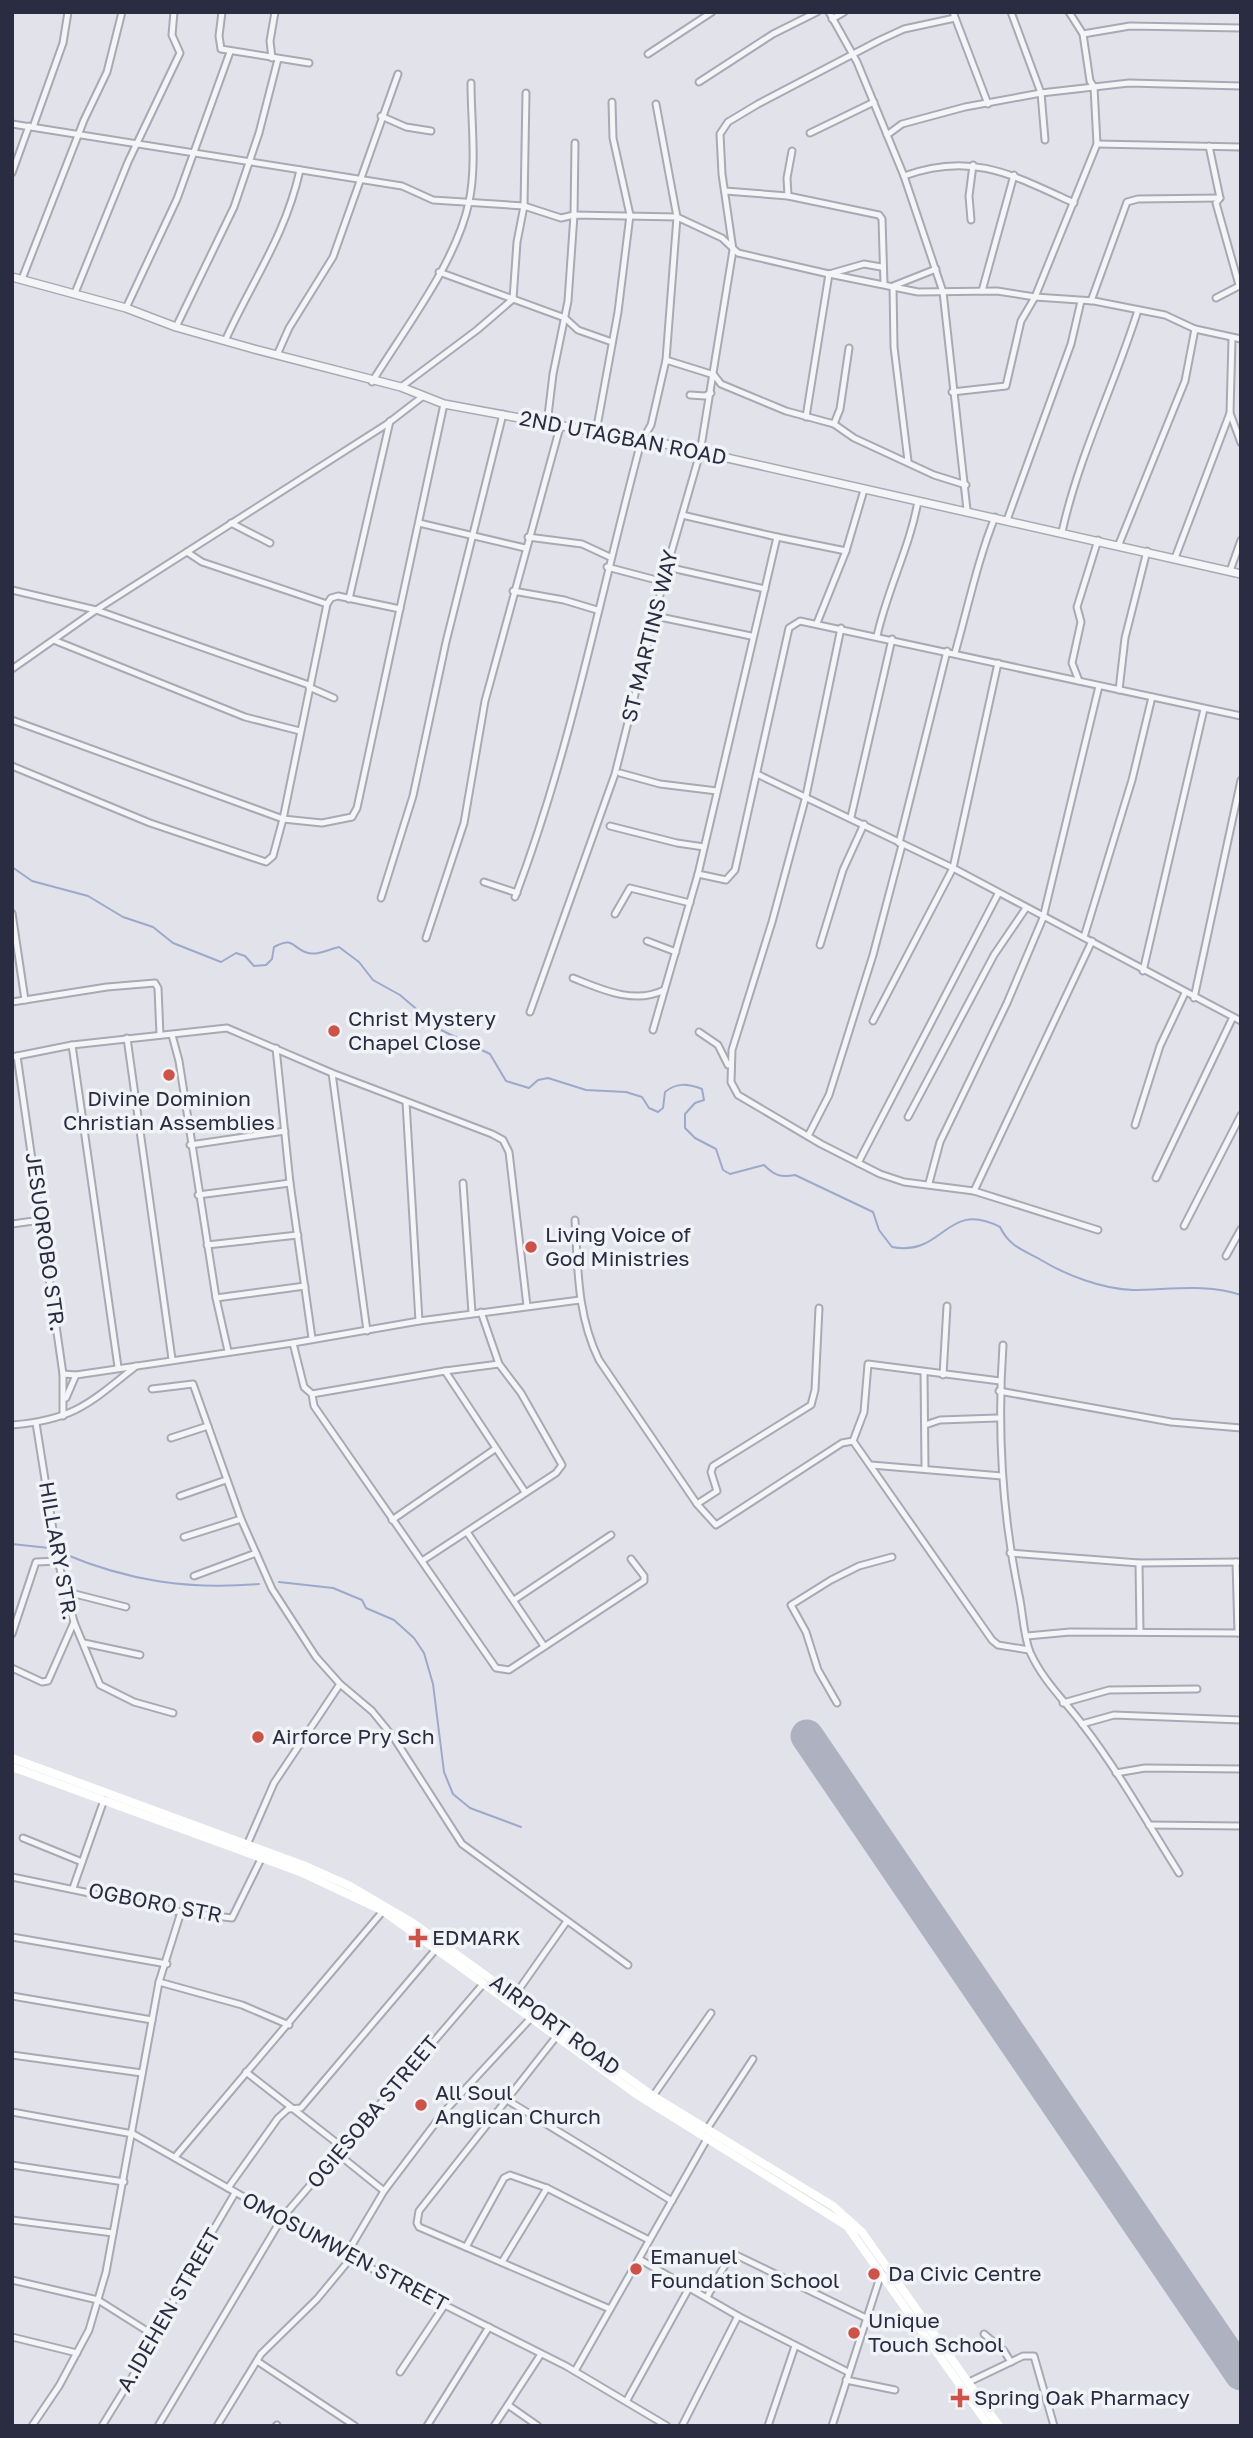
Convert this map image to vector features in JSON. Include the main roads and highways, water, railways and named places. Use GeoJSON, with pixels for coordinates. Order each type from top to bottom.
{"type":"FeatureCollection","features":[{"type":"Feature","properties":{"kind":"main road","name":"AIRPORT ROAD"},"geometry":{"type":"LineString","coordinates":[[12,1758],[315,1870],[366,1895],[412,1923],[515,1995],[653,2096],[846,2214],[944,2353],[989,2426]]}},
{"type":"Feature","properties":{"kind":"main road","name":"AIRPORT ROAD"},"geometry":{"type":"LineString","coordinates":[[12,1767],[317,1879],[383,1911],[636,2094],[838,2218],[855,2234],[944,2353],[969,2382],[999,2426]]}},
{"type":"Feature","properties":{"kind":"waterway"},"geometry":{"type":"LineString","coordinates":[[12,867],[32,881],[88,896],[123,917],[153,927],[173,943],[221,962],[236,953],[245,956],[254,966],[266,965],[272,959],[274,947],[285,943],[309,953],[339,947],[359,962],[373,980],[400,995],[441,1030],[490,1054],[506,1081],[529,1088],[538,1080],[548,1078],[586,1090],[626,1092],[642,1097],[649,1108],[658,1112],[663,1108],[665,1092],[669,1089],[683,1085],[702,1089],[704,1100],[695,1103],[685,1114],[685,1128],[695,1138],[716,1149],[723,1170],[730,1174],[764,1165],[778,1175],[795,1175],[873,1212],[879,1230],[892,1247],[910,1248],[935,1238],[956,1224],[967,1220],[982,1220],[1000,1227],[1008,1239],[1022,1250],[1062,1271],[1097,1284],[1133,1290],[1215,1289],[1241,1295]]}},
{"type":"Feature","properties":{"kind":"waterway"},"geometry":{"type":"LineString","coordinates":[[12,1544],[49,1548]]}},
{"type":"Feature","properties":{"kind":"waterway"},"geometry":{"type":"LineString","coordinates":[[62,1553],[135,1577],[159,1581],[208,1586],[259,1584]]}},
{"type":"Feature","properties":{"kind":"waterway"},"geometry":{"type":"LineString","coordinates":[[279,1582],[333,1588],[362,1600],[366,1608],[394,1620],[414,1638],[424,1653],[433,1684],[444,1772],[453,1794],[470,1808],[521,1827]]}},
{"type":"Feature","properties":{"kind":"place","name":"Christ Mystery Chapel Close"},"geometry":{"type":"Point","coordinates":[334,1031]}},
{"type":"Feature","properties":{"kind":"place","name":"Divine Dominion Christian Assemblies"},"geometry":{"type":"Point","coordinates":[169,1075]}},
{"type":"Feature","properties":{"kind":"place","name":"Living Voice of God Ministries"},"geometry":{"type":"Point","coordinates":[531,1247]}},
{"type":"Feature","properties":{"kind":"place","name":"Airforce Pry Sch"},"geometry":{"type":"Point","coordinates":[258,1737]}},
{"type":"Feature","properties":{"kind":"place","name":"EDMARK"},"geometry":{"type":"Point","coordinates":[418,1938]}},
{"type":"Feature","properties":{"kind":"place","name":"All Soul Anglican Church"},"geometry":{"type":"Point","coordinates":[421,2105]}},
{"type":"Feature","properties":{"kind":"place","name":"Emanuel Foundation School"},"geometry":{"type":"Point","coordinates":[636,2269]}},
{"type":"Feature","properties":{"kind":"place","name":"Da Civic Centre"},"geometry":{"type":"Point","coordinates":[874,2274]}},
{"type":"Feature","properties":{"kind":"place","name":"Unique Touch School"},"geometry":{"type":"Point","coordinates":[854,2333]}},
{"type":"Feature","properties":{"kind":"place","name":"Spring Oak Pharmacy"},"geometry":{"type":"Point","coordinates":[960,2398]}}]}
